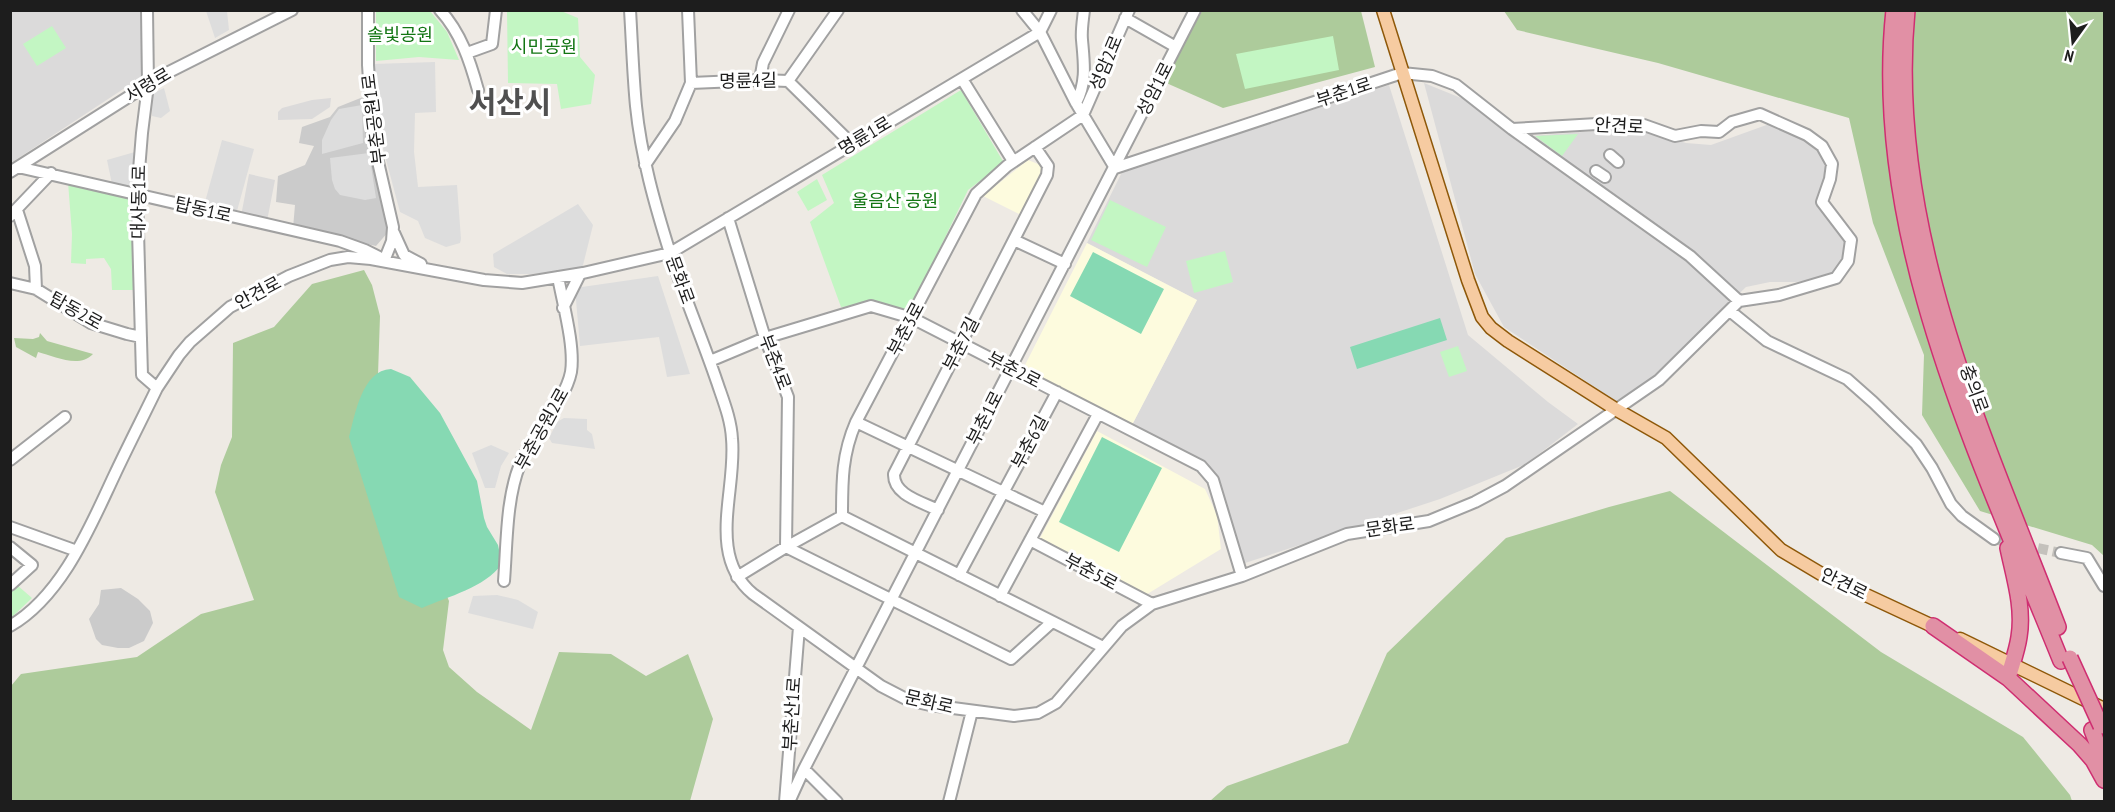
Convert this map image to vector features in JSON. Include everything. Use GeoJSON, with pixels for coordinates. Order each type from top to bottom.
{"type":"FeatureCollection","features":[{"type":"Feature","properties":{"kind":"highway","name":"충의로"},"geometry":{"type":"LineString","coordinates":[[1894,10],[1890,52],[1890,98],[1898,169],[1908,225],[1933,330],[2001,512],[2099,730],[2104,761]]}},
{"type":"Feature","properties":{"kind":"highway","name":"충의로"},"geometry":{"type":"LineString","coordinates":[[1907,10],[1904,78],[1908,140],[1915,193],[1936,291],[1949,339],[1970,400],[2066,659]]}},
{"type":"Feature","properties":{"kind":"highway"},"geometry":{"type":"LineString","coordinates":[[2001,512],[2020,606],[2020,636],[2010,670]]}},
{"type":"Feature","properties":{"kind":"highway"},"geometry":{"type":"LineString","coordinates":[[1933,626],[2010,670],[2093,760],[2104,780]]}},
{"type":"Feature","properties":{"kind":"main road","name":"안견로"},"geometry":{"type":"LineString","coordinates":[[1383,10],[1468,280],[1482,317],[1491,328],[1617,410],[1666,438],[1767,538],[1794,559],[1933,626]]}},
{"type":"Feature","properties":{"kind":"main road"},"geometry":{"type":"LineString","coordinates":[[2010,670],[2104,709]]}},
{"type":"Feature","properties":{"kind":"street","name":"대사동1로"},"geometry":{"type":"LineString","coordinates":[[147,10],[148,85],[137,195],[142,375],[157,388]]}},
{"type":"Feature","properties":{"kind":"street","name":"서령로"},"geometry":{"type":"LineString","coordinates":[[14,169],[148,85],[213,49],[276,20],[292,10]]}},
{"type":"Feature","properties":{"kind":"street","name":"부춘공원1로"},"geometry":{"type":"LineString","coordinates":[[368,10],[368,65],[373,140],[391,212],[393,232],[384,261]]}},
{"type":"Feature","properties":{"kind":"street"},"geometry":{"type":"LineString","coordinates":[[440,10],[454,28],[467,53],[478,90]]}},
{"type":"Feature","properties":{"kind":"street"},"geometry":{"type":"LineString","coordinates":[[490,10],[494,34]]}},
{"type":"Feature","properties":{"kind":"street"},"geometry":{"type":"LineString","coordinates":[[467,53],[490,46],[493,42],[496,10]]}},
{"type":"Feature","properties":{"kind":"street","name":"문화로"},"geometry":{"type":"LineString","coordinates":[[630,10],[636,105],[645,165],[670,253],[710,361],[731,430],[733,453],[726,537],[729,557],[737,577],[753,594],[881,686],[908,700],[930,705],[1019,716],[1046,710],[1056,703],[1130,618],[1152,604],[1242,576],[1347,534],[1418,524],[1459,509],[1519,478],[1617,410]]}},
{"type":"Feature","properties":{"kind":"street"},"geometry":{"type":"LineString","coordinates":[[645,165],[675,121],[691,83],[688,10]]}},
{"type":"Feature","properties":{"kind":"street"},"geometry":{"type":"LineString","coordinates":[[760,80],[763,63],[789,10]]}},
{"type":"Feature","properties":{"kind":"street"},"geometry":{"type":"LineString","coordinates":[[788,81],[838,10]]}},
{"type":"Feature","properties":{"kind":"street"},"geometry":{"type":"LineString","coordinates":[[1022,10],[1040,32],[1076,103],[1115,168]]}},
{"type":"Feature","properties":{"kind":"street"},"geometry":{"type":"LineString","coordinates":[[1040,32],[1051,10]]}},
{"type":"Feature","properties":{"kind":"street"},"geometry":{"type":"LineString","coordinates":[[1076,103],[1085,75],[1082,31],[1084,10]]}},
{"type":"Feature","properties":{"kind":"street","name":"성암1로"},"geometry":{"type":"LineString","coordinates":[[1115,168],[1195,10]]}},
{"type":"Feature","properties":{"kind":"street"},"geometry":{"type":"LineString","coordinates":[[1127,14],[1176,47]]}},
{"type":"Feature","properties":{"kind":"street","name":"성암2로"},"geometry":{"type":"LineString","coordinates":[[1083,115],[1127,14]]}},
{"type":"Feature","properties":{"kind":"street","name":"명륜1로"},"geometry":{"type":"LineString","coordinates":[[670,253],[1040,32]]}},
{"type":"Feature","properties":{"kind":"street"},"geometry":{"type":"LineString","coordinates":[[1402,73],[1431,76],[1453,83],[1512,129],[1690,256],[1739,301],[1665,375],[1617,410]]}},
{"type":"Feature","properties":{"kind":"street","name":"부춘1로"},"geometry":{"type":"LineString","coordinates":[[856,668],[1115,168],[1402,73]]}},
{"type":"Feature","properties":{"kind":"street"},"geometry":{"type":"LineString","coordinates":[[962,79],[1013,161]]}},
{"type":"Feature","properties":{"kind":"street","name":"명륜4길"},"geometry":{"type":"LineString","coordinates":[[691,83],[788,81],[852,144]]}},
{"type":"Feature","properties":{"kind":"street","name":"안견로"},"geometry":{"type":"LineString","coordinates":[[1512,129],[1614,123],[1644,125],[1675,136],[1701,131],[1719,132],[1732,122],[1760,114],[1807,135],[1822,146],[1832,164],[1830,179],[1822,202],[1851,240],[1848,261],[1836,278],[1779,295],[1739,301]]}},
{"type":"Feature","properties":{"kind":"street","name":"부춘3로"},"geometry":{"type":"LineString","coordinates":[[842,516],[844,456],[856,422],[976,194],[1013,161],[1083,115]]}},
{"type":"Feature","properties":{"kind":"street","name":"부춘7길"},"geometry":{"type":"LineString","coordinates":[[938,510],[901,491],[895,483],[894,474],[1049,171],[1035,147]]}},
{"type":"Feature","properties":{"kind":"street","name":"탑동1로"},"geometry":{"type":"LineString","coordinates":[[14,169],[51,173],[340,241],[365,250],[384,261]]}},
{"type":"Feature","properties":{"kind":"street"},"geometry":{"type":"LineString","coordinates":[[36,289],[35,266],[14,213],[51,173]]}},
{"type":"Feature","properties":{"kind":"street","name":"부춘4로"},"geometry":{"type":"LineString","coordinates":[[728,218],[765,338],[788,397],[786,547]]}},
{"type":"Feature","properties":{"kind":"street"},"geometry":{"type":"LineString","coordinates":[[393,232],[404,255],[426,265],[427,270]]}},
{"type":"Feature","properties":{"kind":"street"},"geometry":{"type":"LineString","coordinates":[[1014,240],[1065,264]]}},
{"type":"Feature","properties":{"kind":"street","name":"안견로"},"geometry":{"type":"LineString","coordinates":[[10,626],[39,604],[77,551],[157,388],[185,349],[203,329],[230,307],[289,276],[323,262],[348,257],[512,283],[580,274],[670,253]]}},
{"type":"Feature","properties":{"kind":"street"},"geometry":{"type":"LineString","coordinates":[[563,308],[580,274]]}},
{"type":"Feature","properties":{"kind":"street","name":"부춘공원2로"},"geometry":{"type":"LineString","coordinates":[[504,581],[511,501],[517,472],[527,450],[562,395],[570,376],[572,356],[558,277]]}},
{"type":"Feature","properties":{"kind":"street","name":"탑동2로"},"geometry":{"type":"LineString","coordinates":[[10,283],[36,289],[91,323],[141,337]]}},
{"type":"Feature","properties":{"kind":"street","name":"부춘2로"},"geometry":{"type":"LineString","coordinates":[[710,361],[765,338],[871,306],[912,318],[1188,458],[1207,472],[1214,483],[1242,576]]}},
{"type":"Feature","properties":{"kind":"street"},"geometry":{"type":"LineString","coordinates":[[1730,311],[1767,341],[1847,380],[1873,402],[1916,444],[1952,504],[1962,516],[1994,539]]}},
{"type":"Feature","properties":{"kind":"street","name":"부춘6길"},"geometry":{"type":"LineString","coordinates":[[959,575],[1057,392]]}},
{"type":"Feature","properties":{"kind":"street"},"geometry":{"type":"LineString","coordinates":[[1000,596],[1098,414]]}},
{"type":"Feature","properties":{"kind":"street"},"geometry":{"type":"LineString","coordinates":[[10,460],[65,417]]}},
{"type":"Feature","properties":{"kind":"street"},"geometry":{"type":"LineString","coordinates":[[856,422],[1045,512]]}},
{"type":"Feature","properties":{"kind":"street"},"geometry":{"type":"LineString","coordinates":[[737,577],[842,516],[1103,647]]}},
{"type":"Feature","properties":{"kind":"street"},"geometry":{"type":"LineString","coordinates":[[10,527],[77,551]]}},
{"type":"Feature","properties":{"kind":"street","name":"부춘5로"},"geometry":{"type":"LineString","coordinates":[[1030,540],[1152,604]]}},
{"type":"Feature","properties":{"kind":"street"},"geometry":{"type":"LineString","coordinates":[[10,547],[32,565],[10,585]]}},
{"type":"Feature","properties":{"kind":"street"},"geometry":{"type":"LineString","coordinates":[[786,547],[1011,659],[1052,622]]}},
{"type":"Feature","properties":{"kind":"street"},"geometry":{"type":"LineString","coordinates":[[2061,553],[2087,558],[2104,586]]}},
{"type":"Feature","properties":{"kind":"street","name":"부춘산1로"},"geometry":{"type":"LineString","coordinates":[[787,801],[799,627]]}},
{"type":"Feature","properties":{"kind":"street","name":"부춘산1로"},"geometry":{"type":"LineString","coordinates":[[787,801],[856,668]]}},
{"type":"Feature","properties":{"kind":"street"},"geometry":{"type":"LineString","coordinates":[[949,801],[972,711]]}},
{"type":"Feature","properties":{"kind":"street","name":"부춘산1로"},"geometry":{"type":"LineString","coordinates":[[804,770],[837,801]]}},
{"type":"Feature","properties":{"kind":"shaded area"},"geometry":{"type":"Polygon","coordinates":[[[11,11],[143,11],[143,76],[11,163],[11,11]]]}},
{"type":"Feature","properties":{"kind":"shaded area"},"geometry":{"type":"Polygon","coordinates":[[[206,11],[227,11],[229,30],[215,38],[206,11]]]}},
{"type":"Feature","properties":{"kind":"shaded area"},"geometry":{"type":"Polygon","coordinates":[[[435,62],[436,112],[415,113],[414,152],[418,187],[457,185],[461,239],[460,243],[446,247],[425,238],[418,221],[400,212],[377,126],[373,64],[435,62]]]}},
{"type":"Feature","properties":{"kind":"shaded area"},"geometry":{"type":"Polygon","coordinates":[[[1424,83],[1466,100],[1518,137],[1634,128],[1686,143],[1711,145],[1772,123],[1803,138],[1823,157],[1828,170],[1816,203],[1838,226],[1846,242],[1842,264],[1832,273],[1817,280],[1770,282],[1746,287],[1649,380],[1616,401],[1504,327],[1475,274],[1424,83]]]}},
{"type":"Feature","properties":{"kind":"shaded area"},"geometry":{"type":"Polygon","coordinates":[[[1389,85],[1468,335],[1578,424],[1526,464],[1440,499],[1245,563],[1208,463],[1132,425],[1197,300],[1087,243],[1122,172],[1389,85]]]}},
{"type":"Feature","properties":{"kind":"shaded area"},"geometry":{"type":"Polygon","coordinates":[[[164,88],[170,111],[161,118],[152,116],[152,94],[164,88]]]}},
{"type":"Feature","properties":{"kind":"shaded area"},"geometry":{"type":"Polygon","coordinates":[[[363,97],[389,231],[376,246],[293,228],[295,205],[276,202],[278,176],[305,165],[314,146],[299,143],[302,127],[330,117],[338,107],[363,97]]]}},
{"type":"Feature","properties":{"kind":"shaded area"},"geometry":{"type":"Polygon","coordinates":[[[331,98],[330,107],[312,119],[278,120],[278,112],[282,108],[312,100],[331,98]]]}},
{"type":"Feature","properties":{"kind":"shaded area"},"geometry":{"type":"Polygon","coordinates":[[[362,105],[363,143],[322,154],[322,140],[339,109],[362,105]]]}},
{"type":"Feature","properties":{"kind":"shaded area"},"geometry":{"type":"Polygon","coordinates":[[[222,140],[254,149],[237,211],[205,202],[222,140]]]}},
{"type":"Feature","properties":{"kind":"shaded area"},"geometry":{"type":"Polygon","coordinates":[[[135,152],[133,187],[112,184],[107,160],[135,152]]]}},
{"type":"Feature","properties":{"kind":"shaded area"},"geometry":{"type":"Polygon","coordinates":[[[369,153],[376,198],[365,200],[340,195],[332,180],[330,158],[369,153]]]}},
{"type":"Feature","properties":{"kind":"shaded area"},"geometry":{"type":"Polygon","coordinates":[[[1028,160],[1043,166],[1044,176],[1021,215],[983,196],[1028,160]]]}},
{"type":"Feature","properties":{"kind":"shaded area"},"geometry":{"type":"Polygon","coordinates":[[[249,174],[275,180],[267,221],[241,216],[249,174]]]}},
{"type":"Feature","properties":{"kind":"shaded area"},"geometry":{"type":"Polygon","coordinates":[[[578,204],[593,225],[582,269],[507,274],[494,267],[493,254],[578,204]]]}},
{"type":"Feature","properties":{"kind":"shaded area"},"geometry":{"type":"Polygon","coordinates":[[[1087,243],[1197,300],[1132,425],[1023,369],[1087,243]]]}},
{"type":"Feature","properties":{"kind":"shaded area"},"geometry":{"type":"Polygon","coordinates":[[[658,276],[690,374],[667,377],[659,337],[580,346],[575,288],[658,276]]]}},
{"type":"Feature","properties":{"kind":"shaded area"},"geometry":{"type":"Polygon","coordinates":[[[564,418],[587,419],[587,430],[592,434],[595,449],[552,443],[549,438],[557,422],[564,418]]]}},
{"type":"Feature","properties":{"kind":"shaded area"},"geometry":{"type":"Polygon","coordinates":[[[1097,431],[1205,489],[1217,515],[1221,549],[1144,596],[1039,540],[1097,431]]]}},
{"type":"Feature","properties":{"kind":"shaded area"},"geometry":{"type":"Polygon","coordinates":[[[491,445],[509,453],[501,466],[495,488],[485,488],[472,453],[491,445]]]}},
{"type":"Feature","properties":{"kind":"shaded area"},"geometry":{"type":"Polygon","coordinates":[[[121,588],[138,599],[150,611],[153,623],[144,641],[129,648],[102,645],[96,639],[89,619],[99,604],[101,590],[121,588]]]}},
{"type":"Feature","properties":{"kind":"shaded area"},"geometry":{"type":"Polygon","coordinates":[[[497,595],[518,600],[538,612],[533,629],[468,613],[473,596],[497,595]]]}},
{"type":"Feature","properties":{"kind":"green space","name":"솔빛공원"},"geometry":{"type":"Polygon","coordinates":[[[376,11],[430,11],[447,32],[459,60],[419,57],[376,61],[376,11]]]}},
{"type":"Feature","properties":{"kind":"green space","name":"시민공원"},"geometry":{"type":"Polygon","coordinates":[[[507,11],[561,11],[578,18],[580,57],[595,75],[591,104],[561,109],[557,84],[508,83],[507,11]]]}},
{"type":"Feature","properties":{"kind":"green space"},"geometry":{"type":"Polygon","coordinates":[[[1202,11],[1361,11],[1375,67],[1223,108],[1164,82],[1202,11]]]}},
{"type":"Feature","properties":{"kind":"green space"},"geometry":{"type":"Polygon","coordinates":[[[1504,11],[2104,11],[2104,556],[2092,545],[1980,511],[1922,415],[1924,355],[1873,223],[1849,118],[1658,63],[1517,30],[1504,11]]]}},
{"type":"Feature","properties":{"kind":"green space"},"geometry":{"type":"Polygon","coordinates":[[[52,26],[66,48],[37,66],[23,44],[52,26]]]}},
{"type":"Feature","properties":{"kind":"green space"},"geometry":{"type":"Polygon","coordinates":[[[1333,36],[1339,70],[1245,89],[1236,54],[1333,36]]]}},
{"type":"Feature","properties":{"kind":"green space","name":"울음산 공원"},"geometry":{"type":"Polygon","coordinates":[[[961,90],[1004,163],[968,190],[908,314],[875,304],[841,307],[810,222],[834,203],[822,175],[961,90]]]}},
{"type":"Feature","properties":{"kind":"green space"},"geometry":{"type":"Polygon","coordinates":[[[1578,134],[1562,156],[1535,136],[1578,134]]]}},
{"type":"Feature","properties":{"kind":"green space"},"geometry":{"type":"Polygon","coordinates":[[[817,179],[827,200],[808,211],[797,192],[817,179]]]}},
{"type":"Feature","properties":{"kind":"green space"},"geometry":{"type":"Polygon","coordinates":[[[68,182],[132,200],[133,290],[112,290],[111,269],[104,258],[86,259],[86,264],[71,263],[72,234],[68,182]]]}},
{"type":"Feature","properties":{"kind":"green space"},"geometry":{"type":"Polygon","coordinates":[[[1110,200],[1166,227],[1147,267],[1091,240],[1110,200]]]}},
{"type":"Feature","properties":{"kind":"green space"},"geometry":{"type":"Polygon","coordinates":[[[1225,251],[1233,282],[1194,293],[1186,261],[1225,251]]]}},
{"type":"Feature","properties":{"kind":"green space"},"geometry":{"type":"Polygon","coordinates":[[[1093,252],[1164,289],[1141,334],[1070,296],[1093,252]]]}},
{"type":"Feature","properties":{"kind":"green space"},"geometry":{"type":"Polygon","coordinates":[[[364,270],[372,285],[380,316],[377,404],[398,480],[449,601],[443,650],[449,667],[477,692],[531,730],[559,652],[611,654],[646,676],[688,654],[713,719],[690,801],[11,802],[11,686],[21,674],[137,657],[201,614],[254,600],[215,492],[221,465],[232,437],[233,343],[274,327],[312,284],[364,270]]]}},
{"type":"Feature","properties":{"kind":"green space"},"geometry":{"type":"Polygon","coordinates":[[[1440,318],[1447,340],[1357,369],[1350,347],[1440,318]]]}},
{"type":"Feature","properties":{"kind":"green space"},"geometry":{"type":"Polygon","coordinates":[[[40,333],[47,341],[93,354],[81,361],[38,352],[36,358],[16,347],[14,338],[33,339],[39,337],[40,333]]]}},
{"type":"Feature","properties":{"kind":"green space"},"geometry":{"type":"Polygon","coordinates":[[[1458,346],[1467,371],[1449,377],[1440,352],[1458,346]]]}},
{"type":"Feature","properties":{"kind":"green space"},"geometry":{"type":"Polygon","coordinates":[[[391,369],[410,377],[440,413],[477,481],[484,518],[498,545],[502,564],[495,572],[476,585],[422,608],[399,597],[349,437],[357,406],[367,385],[381,371],[391,369]]]}},
{"type":"Feature","properties":{"kind":"green space"},"geometry":{"type":"Polygon","coordinates":[[[1102,437],[1162,468],[1119,552],[1059,522],[1102,437]]]}},
{"type":"Feature","properties":{"kind":"green space"},"geometry":{"type":"Polygon","coordinates":[[[1670,491],[1881,652],[2023,737],[2070,795],[2072,801],[1210,801],[1227,786],[1348,743],[1387,653],[1506,538],[1670,491]]]}},
{"type":"Feature","properties":{"kind":"green space"},"geometry":{"type":"Polygon","coordinates":[[[17,585],[32,598],[11,618],[10,592],[17,585]]]}},
{"type":"Feature","properties":{"kind":"tunnel"},"geometry":{"type":"LineString","coordinates":[[1994,539],[2061,553]]}},
{"type":"Feature","properties":{"kind":"district","name":"서산시"},"geometry":{"type":"Point","coordinates":[510,103]}}]}
